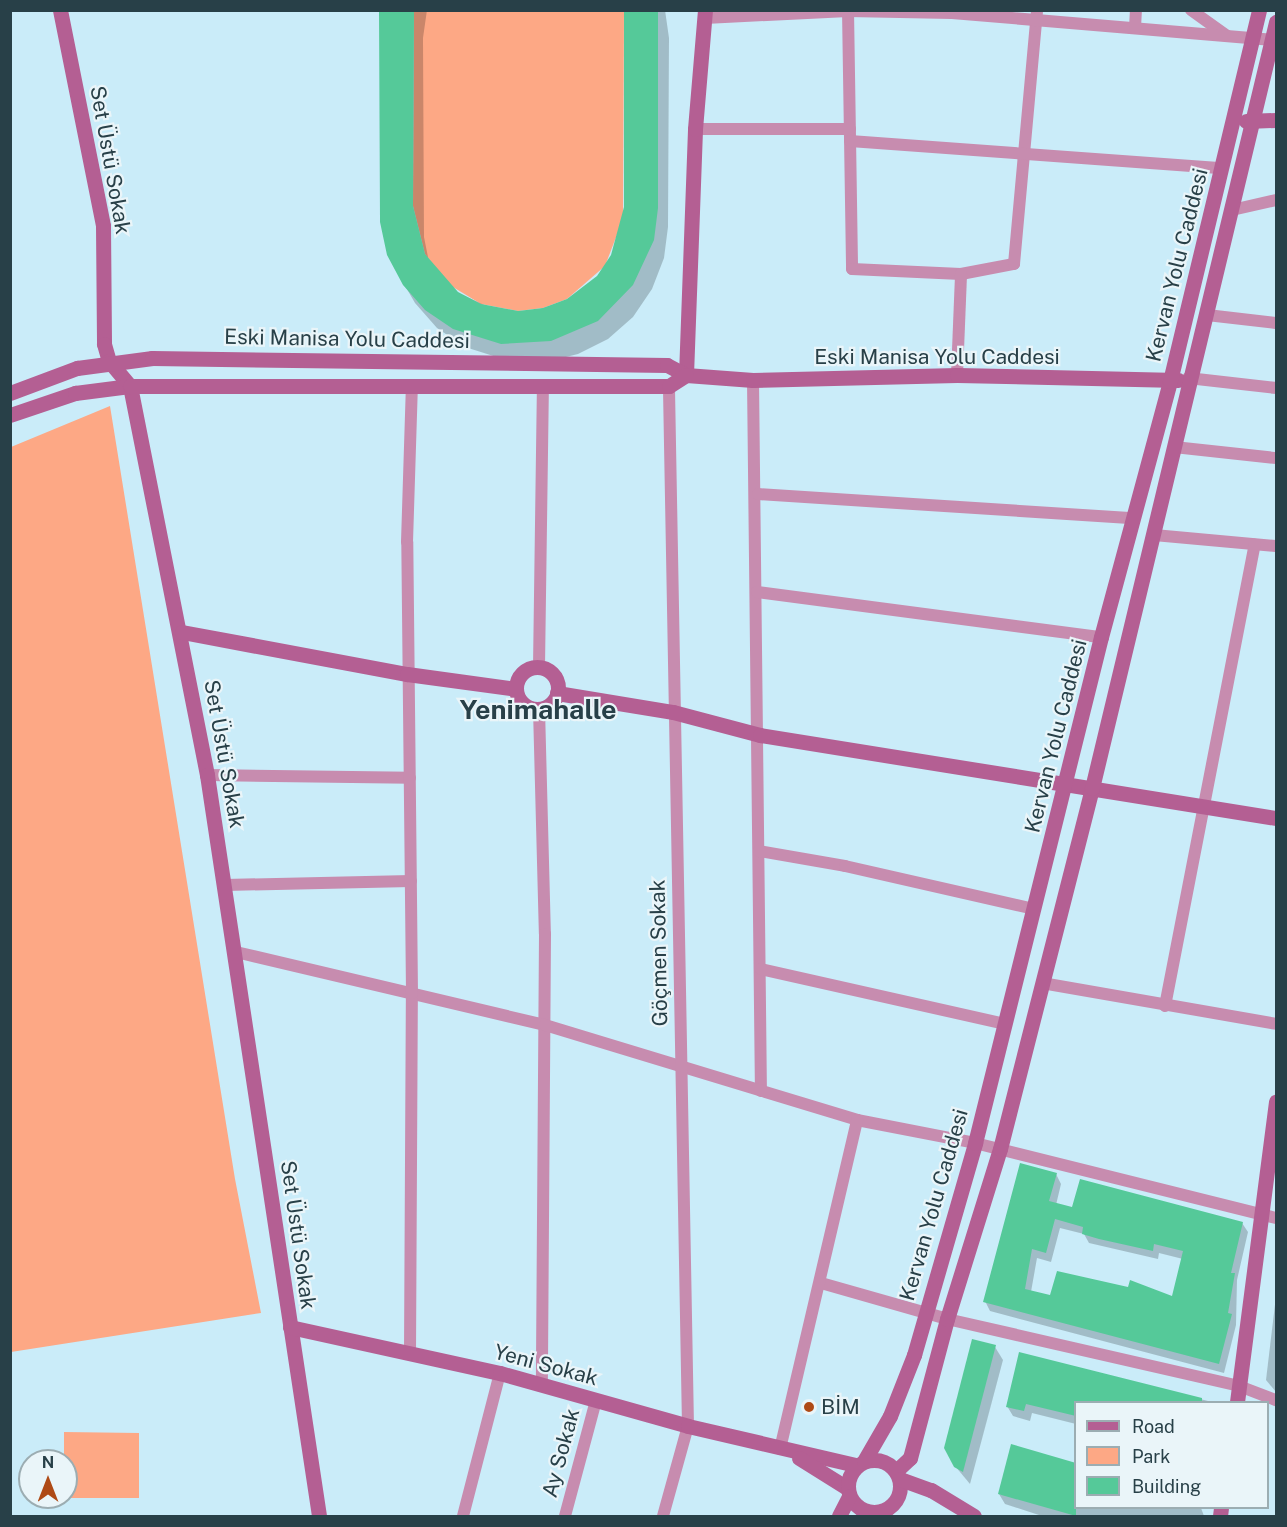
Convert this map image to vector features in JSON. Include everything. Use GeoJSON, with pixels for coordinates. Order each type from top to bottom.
{"type":"FeatureCollection","features":[{"type":"Feature","properties":{"kind":"main road","name":"Set Üstü Sokak"},"geometry":{"type":"LineString","coordinates":[[60,10],[103,226],[104,344],[109,361],[130,386],[182,632],[207,775],[236,952],[290,1327],[320,1516]]}},
{"type":"Feature","properties":{"kind":"main road","name":"Kervan Yolu Caddesi"},"geometry":{"type":"LineString","coordinates":[[860,1463],[890,1416],[914,1355],[924,1310],[975,1143],[1101,637],[1170,381],[1234,120],[1258,10]]}},
{"type":"Feature","properties":{"kind":"main road"},"geometry":{"type":"LineString","coordinates":[[10,415],[75,393],[130,386],[669,386],[686,375],[695,129],[705,14]]}},
{"type":"Feature","properties":{"kind":"main road","name":"Kervan Yolu Caddesi"},"geometry":{"type":"LineString","coordinates":[[898,1475],[910,1458],[947,1319],[1000,1149],[1154,535],[1188,378],[1207,315],[1274,41],[1276,22]]}},
{"type":"Feature","properties":{"kind":"main road"},"geometry":{"type":"LineString","coordinates":[[1234,120],[1254,122],[1276,120]]}},
{"type":"Feature","properties":{"kind":"main road","name":"Eski Manisa Yolu Caddesi"},"geometry":{"type":"LineString","coordinates":[[10,393],[77,368],[109,361],[152,358],[667,365],[686,375],[753,380],[957,375],[1170,381],[1188,378]]}},
{"type":"Feature","properties":{"kind":"main road"},"geometry":{"type":"LineString","coordinates":[[182,632],[407,674],[516,689]]}},
{"type":"Feature","properties":{"kind":"main road"},"geometry":{"type":"LineString","coordinates":[[539,667],[552,673],[557,693],[550,704],[539,709],[523,704],[516,689],[522,672],[539,667]]}},
{"type":"Feature","properties":{"kind":"main road"},"geometry":{"type":"LineString","coordinates":[[557,693],[673,712],[760,735],[1204,804],[1276,818]]}},
{"type":"Feature","properties":{"kind":"main road"},"geometry":{"type":"LineString","coordinates":[[1237,1401],[1270,1216],[1276,1102]]}},
{"type":"Feature","properties":{"kind":"main road","name":"Yeni Sokak"},"geometry":{"type":"LineString","coordinates":[[290,1327],[500,1373],[688,1426],[784,1450],[860,1463]]}},
{"type":"Feature","properties":{"kind":"main road"},"geometry":{"type":"LineString","coordinates":[[784,1450],[848,1492],[868,1514],[885,1510],[898,1497],[898,1475]]}},
{"type":"Feature","properties":{"kind":"main road"},"geometry":{"type":"LineString","coordinates":[[839,1516],[860,1463],[882,1460],[898,1475],[931,1490],[974,1516]]}},
{"type":"Feature","properties":{"kind":"main road"},"geometry":{"type":"LineString","coordinates":[[885,1510],[902,1516]]}},
{"type":"Feature","properties":{"kind":"street"},"geometry":{"type":"LineString","coordinates":[[1136,10],[1136,28]]}},
{"type":"Feature","properties":{"kind":"street"},"geometry":{"type":"LineString","coordinates":[[1191,10],[1228,36]]}},
{"type":"Feature","properties":{"kind":"street"},"geometry":{"type":"LineString","coordinates":[[848,11],[852,269],[961,274],[1014,264],[1037,15]]}},
{"type":"Feature","properties":{"kind":"street"},"geometry":{"type":"LineString","coordinates":[[705,14],[848,11],[1037,15],[1136,28],[1274,41]]}},
{"type":"Feature","properties":{"kind":"street"},"geometry":{"type":"LineString","coordinates":[[695,129],[850,135],[1024,154],[1222,168]]}},
{"type":"Feature","properties":{"kind":"street"},"geometry":{"type":"LineString","coordinates":[[1232,210],[1276,200]]}},
{"type":"Feature","properties":{"kind":"street"},"geometry":{"type":"LineString","coordinates":[[957,375],[961,274]]}},
{"type":"Feature","properties":{"kind":"street"},"geometry":{"type":"LineString","coordinates":[[1207,315],[1276,323]]}},
{"type":"Feature","properties":{"kind":"street"},"geometry":{"type":"LineString","coordinates":[[1188,378],[1276,388]]}},
{"type":"Feature","properties":{"kind":"street"},"geometry":{"type":"LineString","coordinates":[[753,380],[758,494],[761,1091]]}},
{"type":"Feature","properties":{"kind":"street"},"geometry":{"type":"LineString","coordinates":[[410,1353],[412,993],[407,674],[412,386]]}},
{"type":"Feature","properties":{"kind":"street"},"geometry":{"type":"LineString","coordinates":[[539,667],[543,386]]}},
{"type":"Feature","properties":{"kind":"street","name":"Göçmen Sokak"},"geometry":{"type":"LineString","coordinates":[[663,1516],[688,1426],[673,712],[669,386]]}},
{"type":"Feature","properties":{"kind":"street"},"geometry":{"type":"LineString","coordinates":[[1174,447],[1276,458]]}},
{"type":"Feature","properties":{"kind":"street"},"geometry":{"type":"LineString","coordinates":[[758,494],[1133,518]]}},
{"type":"Feature","properties":{"kind":"street"},"geometry":{"type":"LineString","coordinates":[[1154,535],[1276,546]]}},
{"type":"Feature","properties":{"kind":"street"},"geometry":{"type":"LineString","coordinates":[[1164,1006],[1255,545]]}},
{"type":"Feature","properties":{"kind":"street"},"geometry":{"type":"LineString","coordinates":[[757,592],[1101,637]]}},
{"type":"Feature","properties":{"kind":"street"},"geometry":{"type":"LineString","coordinates":[[539,709],[545,1025],[542,1385]]}},
{"type":"Feature","properties":{"kind":"street"},"geometry":{"type":"LineString","coordinates":[[207,775],[410,778]]}},
{"type":"Feature","properties":{"kind":"street"},"geometry":{"type":"LineString","coordinates":[[759,851],[845,866],[1034,909]]}},
{"type":"Feature","properties":{"kind":"street"},"geometry":{"type":"LineString","coordinates":[[225,885],[411,881]]}},
{"type":"Feature","properties":{"kind":"street"},"geometry":{"type":"LineString","coordinates":[[236,952],[545,1025],[857,1120],[975,1143],[1270,1216]]}},
{"type":"Feature","properties":{"kind":"street"},"geometry":{"type":"LineString","coordinates":[[761,969],[1006,1024]]}},
{"type":"Feature","properties":{"kind":"street"},"geometry":{"type":"LineString","coordinates":[[1042,983],[1276,1024]]}},
{"type":"Feature","properties":{"kind":"street"},"geometry":{"type":"LineString","coordinates":[[784,1450],[857,1120]]}},
{"type":"Feature","properties":{"kind":"street"},"geometry":{"type":"LineString","coordinates":[[821,1283],[924,1310],[947,1319],[1239,1386],[1276,1400]]}},
{"type":"Feature","properties":{"kind":"street"},"geometry":{"type":"LineString","coordinates":[[463,1516],[500,1373]]}},
{"type":"Feature","properties":{"kind":"street","name":"Ay Sokak"},"geometry":{"type":"LineString","coordinates":[[565,1516],[596,1400]]}},
{"type":"Feature","properties":{"kind":"green space"},"geometry":{"type":"Polygon","coordinates":[[[414,11],[624,11],[623,219],[605,266],[567,299],[543,308],[518,311],[481,304],[448,284],[425,254],[413,206],[414,11]]]}},
{"type":"Feature","properties":{"kind":"green space"},"geometry":{"type":"Polygon","coordinates":[[[110,406],[235,1179],[261,1313],[11,1352],[11,447],[110,406]]]}},
{"type":"Feature","properties":{"kind":"green space"},"geometry":{"type":"Polygon","coordinates":[[[64,1432],[139,1433],[139,1498],[78,1498],[78,1449],[64,1449],[64,1432]]]}},
{"type":"Feature","properties":{"kind":"building"},"geometry":{"type":"Polygon","coordinates":[[[379,10],[414,10],[413,206],[425,254],[458,292],[481,304],[518,311],[543,308],[567,299],[597,276],[611,255],[624,207],[624,10],[658,10],[658,208],[654,240],[633,285],[598,321],[551,341],[501,344],[453,329],[425,310],[403,285],[387,255],[380,222],[379,10]]]}},
{"type":"Feature","properties":{"kind":"building"},"geometry":{"type":"Polygon","coordinates":[[[1020,1163],[1057,1173],[1049,1201],[1072,1207],[1080,1179],[1243,1222],[1231,1273],[1235,1273],[1228,1313],[1232,1314],[1219,1364],[983,1302],[1020,1163]],[[1055,1219],[1046,1253],[1032,1249],[1025,1289],[1050,1295],[1057,1271],[1128,1287],[1130,1280],[1172,1296],[1183,1251],[1154,1244],[1153,1251],[1099,1239],[1082,1234],[1083,1227],[1055,1219]]]}},
{"type":"Feature","properties":{"kind":"building"},"geometry":{"type":"Polygon","coordinates":[[[972,1339],[996,1345],[963,1472],[954,1467],[944,1448],[972,1339]]]}},
{"type":"Feature","properties":{"kind":"building"},"geometry":{"type":"Polygon","coordinates":[[[1019,1352],[1202,1398],[1202,1401],[1074,1401],[1074,1416],[1026,1404],[1024,1411],[1006,1407],[1019,1352]]]}},
{"type":"Feature","properties":{"kind":"building"},"geometry":{"type":"Polygon","coordinates":[[[1011,1444],[1074,1462],[1076,1516],[998,1494],[1011,1444]]]}},
{"type":"Feature","properties":{"kind":"place","name":"BİM"},"geometry":{"type":"Point","coordinates":[809,1407]}},
{"type":"Feature","properties":{"kind":"district","name":"Yenimahalle"},"geometry":{"type":"Point","coordinates":[538,710]}}]}
